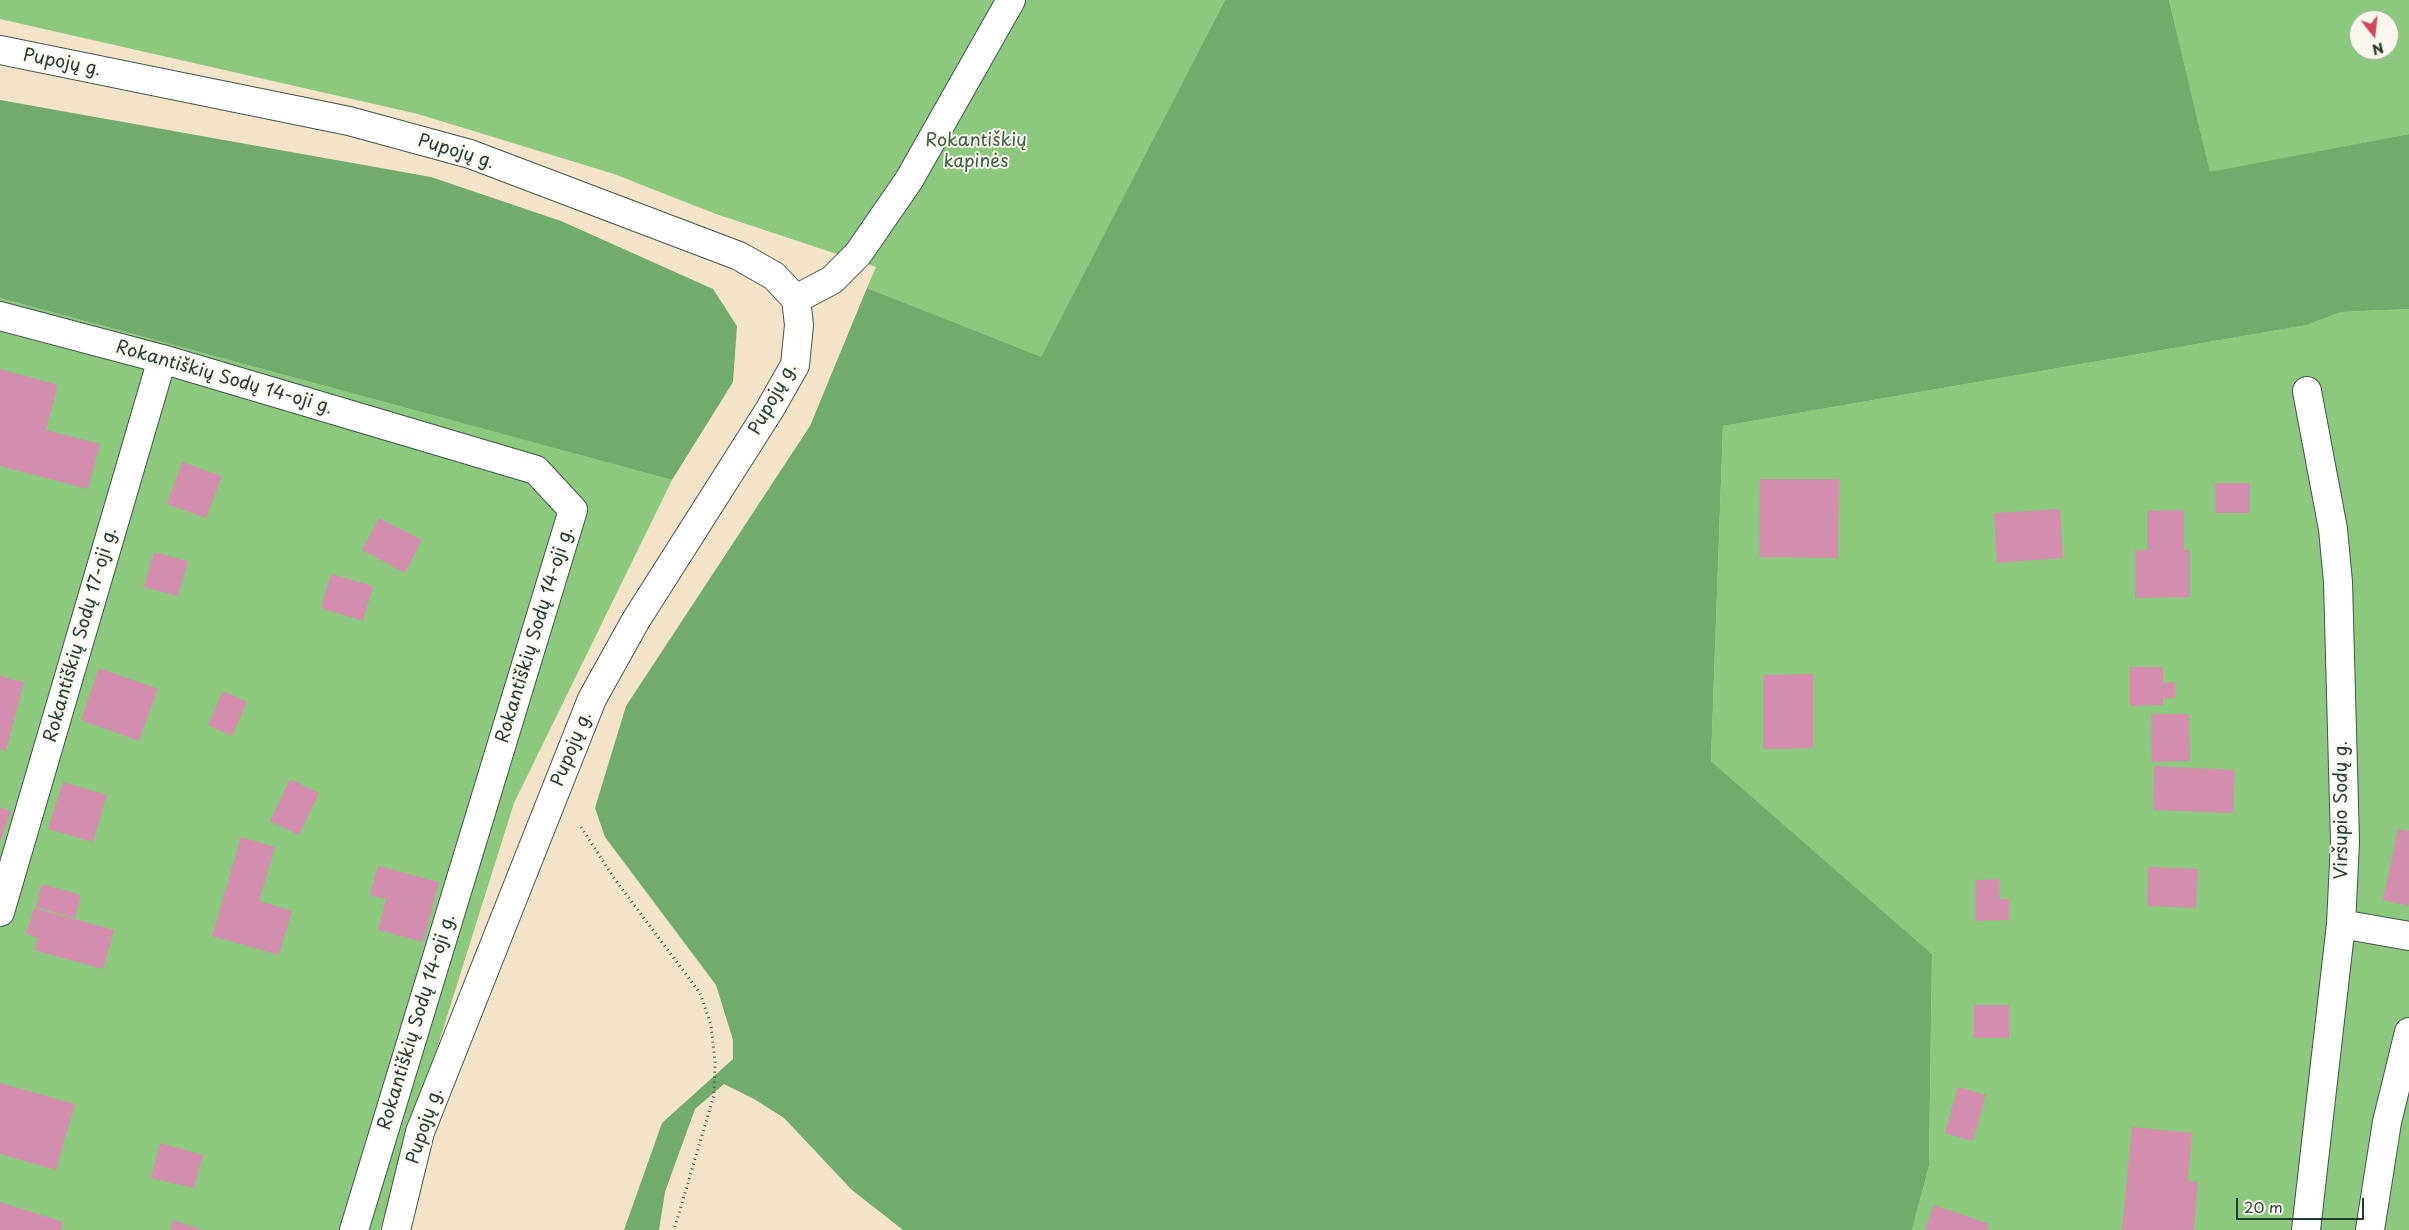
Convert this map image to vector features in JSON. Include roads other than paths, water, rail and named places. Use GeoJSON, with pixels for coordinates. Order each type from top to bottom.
{"type":"FeatureCollection","features":[{"type":"Feature","properties":{"kind":"street"},"geometry":{"type":"LineString","coordinates":[[796,299],[832,280],[858,254],[910,180],[1011,0]]}},
{"type":"Feature","properties":{"kind":"street","name":"Pupojų g."},"geometry":{"type":"LineString","coordinates":[[0,50],[348,121],[470,154],[739,256],[774,276],[796,299],[799,325],[795,365],[770,409],[636,620],[592,699],[420,1132],[396,1230]]}},
{"type":"Feature","properties":{"kind":"street","name":"Rokantiškių Sodų 14-oji g."},"geometry":{"type":"LineString","coordinates":[[0,316],[162,359],[536,470],[572,510],[354,1230]]}},
{"type":"Feature","properties":{"kind":"street","name":"Rokantiškių Sodų 17-oji g."},"geometry":{"type":"LineString","coordinates":[[0,912],[162,359]]}},
{"type":"Feature","properties":{"kind":"street","name":"Viršupio Sodų g."},"geometry":{"type":"LineString","coordinates":[[2306,1230],[2341,924],[2345,842],[2338,582],[2333,529],[2307,391]]}},
{"type":"Feature","properties":{"kind":"street"},"geometry":{"type":"LineString","coordinates":[[2341,924],[2409,936]]}},
{"type":"Feature","properties":{"kind":"street"},"geometry":{"type":"LineString","coordinates":[[2370,1230],[2387,1122],[2409,1032]]}},
{"type":"Feature","properties":{"kind":"park label","name":"Rokantiškių kapinės"},"geometry":{"type":"Point","coordinates":[976,151]}}]}
